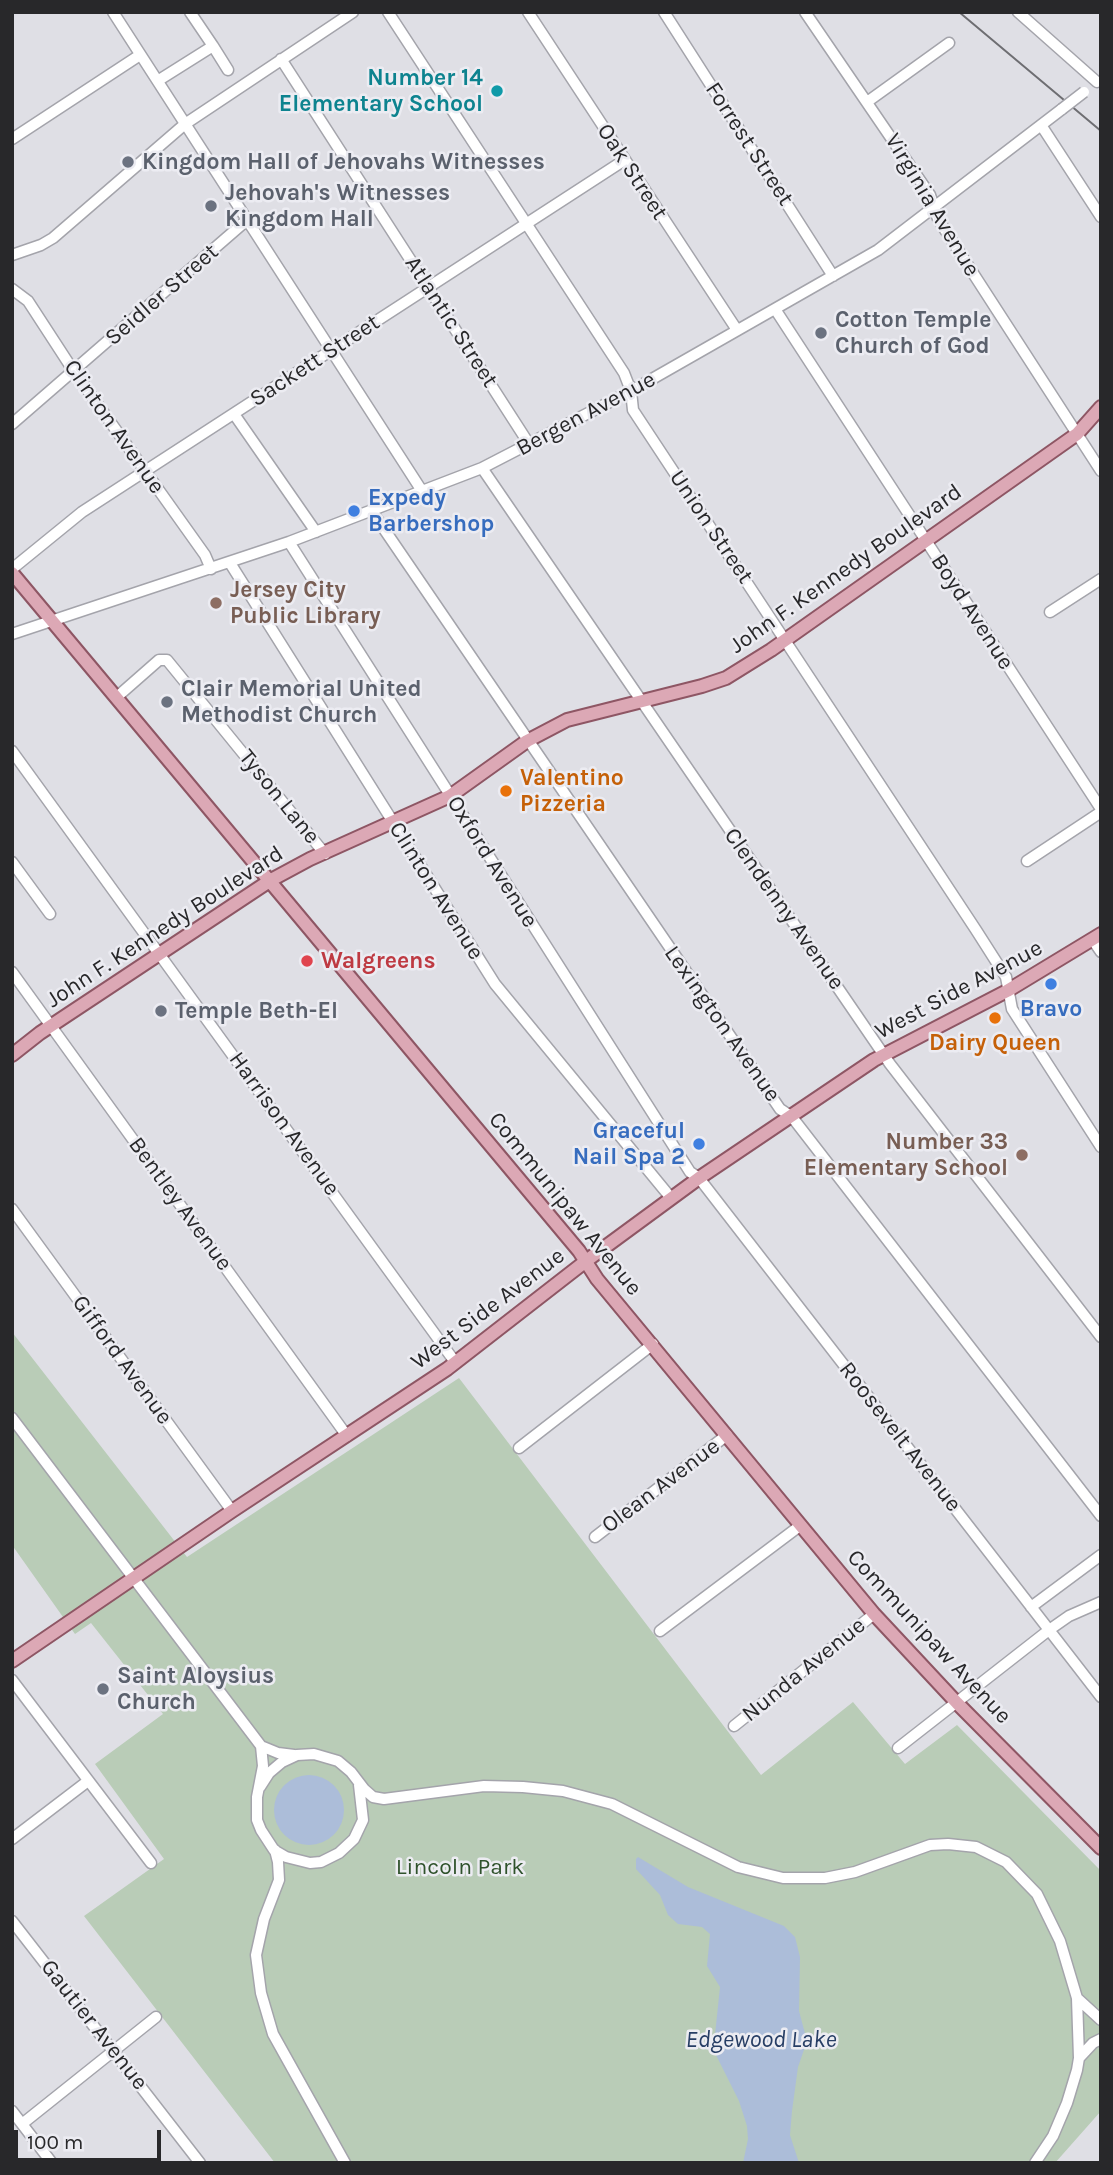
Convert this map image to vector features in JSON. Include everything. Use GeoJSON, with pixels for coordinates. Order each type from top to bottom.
{"type":"FeatureCollection","features":[{"type":"Feature","properties":{"kind":"main road","name":"John F. Kennedy Boulevard"},"geometry":{"type":"LineString","coordinates":[[12,1055],[51,1026],[271,880],[310,859],[450,796],[527,741],[567,720],[726,678],[786,639],[1077,434],[1101,407]]}},
{"type":"Feature","properties":{"kind":"main road","name":"Communipaw Avenue"},"geometry":{"type":"LineString","coordinates":[[12,571],[586,1261],[597,1279],[874,1614],[957,1703],[1101,1848]]}},
{"type":"Feature","properties":{"kind":"main road","name":"West Side Avenue"},"geometry":{"type":"LineString","coordinates":[[12,1661],[455,1362],[699,1178],[884,1055],[1007,991],[1097,937]]}},
{"type":"Feature","properties":{"kind":"street"},"geometry":{"type":"LineString","coordinates":[[113,12],[422,491]]}},
{"type":"Feature","properties":{"kind":"street"},"geometry":{"type":"LineString","coordinates":[[190,12],[228,70]]}},
{"type":"Feature","properties":{"kind":"street"},"geometry":{"type":"LineString","coordinates":[[12,255],[53,238],[185,124],[353,12]]}},
{"type":"Feature","properties":{"kind":"street","name":"Union Street"},"geometry":{"type":"LineString","coordinates":[[388,12],[624,373],[631,391],[633,410],[1006,977],[1012,1009],[1101,1147]]}},
{"type":"Feature","properties":{"kind":"street","name":"Oak Street"},"geometry":{"type":"LineString","coordinates":[[528,12],[623,161],[737,330]]}},
{"type":"Feature","properties":{"kind":"street","name":"Forrest Street"},"geometry":{"type":"LineString","coordinates":[[664,12],[833,276]]}},
{"type":"Feature","properties":{"kind":"street","name":"Virginia Avenue"},"geometry":{"type":"LineString","coordinates":[[805,12],[930,195],[938,219],[1101,471]]}},
{"type":"Feature","properties":{"kind":"street"},"geometry":{"type":"LineString","coordinates":[[1018,12],[1099,81]]}},
{"type":"Feature","properties":{"kind":"street"},"geometry":{"type":"LineString","coordinates":[[867,102],[949,43]]}},
{"type":"Feature","properties":{"kind":"street"},"geometry":{"type":"LineString","coordinates":[[159,80],[213,46]]}},
{"type":"Feature","properties":{"kind":"street"},"geometry":{"type":"LineString","coordinates":[[12,139],[140,55]]}},
{"type":"Feature","properties":{"kind":"street","name":"Atlantic Street"},"geometry":{"type":"LineString","coordinates":[[281,59],[529,444]]}},
{"type":"Feature","properties":{"kind":"street","name":"Bergen Avenue"},"geometry":{"type":"LineString","coordinates":[[12,634],[230,563],[482,468],[631,391],[878,250],[1099,81]]}},
{"type":"Feature","properties":{"kind":"street"},"geometry":{"type":"LineString","coordinates":[[1041,125],[1101,217]]}},
{"type":"Feature","properties":{"kind":"street","name":"Sackett Street"},"geometry":{"type":"LineString","coordinates":[[12,571],[82,512],[623,161]]}},
{"type":"Feature","properties":{"kind":"street","name":"Seidler Street"},"geometry":{"type":"LineString","coordinates":[[12,424],[247,220]]}},
{"type":"Feature","properties":{"kind":"street","name":"Clinton Avenue"},"geometry":{"type":"LineString","coordinates":[[12,289],[28,301],[74,371],[205,555],[211,569]]}},
{"type":"Feature","properties":{"kind":"street","name":"Boyd Avenue"},"geometry":{"type":"LineString","coordinates":[[775,309],[1101,811]]}},
{"type":"Feature","properties":{"kind":"street"},"geometry":{"type":"LineString","coordinates":[[234,414],[316,532]]}},
{"type":"Feature","properties":{"kind":"street","name":"Clendenny Avenue"},"geometry":{"type":"LineString","coordinates":[[482,468],[884,1055],[1101,1338]]}},
{"type":"Feature","properties":{"kind":"street","name":"Lexington Avenue"},"geometry":{"type":"LineString","coordinates":[[371,510],[780,1109],[792,1117],[1101,1516]]}},
{"type":"Feature","properties":{"kind":"street","name":"Oxford Avenue"},"geometry":{"type":"LineString","coordinates":[[289,542],[629,1080],[690,1172],[699,1178]]}},
{"type":"Feature","properties":{"kind":"street","name":"Clinton Avenue"},"geometry":{"type":"LineString","coordinates":[[230,563],[495,984],[671,1198]]}},
{"type":"Feature","properties":{"kind":"street"},"geometry":{"type":"LineString","coordinates":[[1050,612],[1101,579]]}},
{"type":"Feature","properties":{"kind":"street","name":"Tyson Lane"},"geometry":{"type":"LineString","coordinates":[[118,696],[159,660],[167,660],[325,854]]}},
{"type":"Feature","properties":{"kind":"street","name":"Harrison Avenue"},"geometry":{"type":"LineString","coordinates":[[12,751],[455,1362]]}},
{"type":"Feature","properties":{"kind":"street"},"geometry":{"type":"LineString","coordinates":[[1027,861],[1101,811]]}},
{"type":"Feature","properties":{"kind":"street"},"geometry":{"type":"LineString","coordinates":[[12,862],[50,914]]}},
{"type":"Feature","properties":{"kind":"street"},"geometry":{"type":"LineString","coordinates":[[1097,937],[1101,952]]}},
{"type":"Feature","properties":{"kind":"street","name":"Bentley Avenue"},"geometry":{"type":"LineString","coordinates":[[12,972],[347,1436]]}},
{"type":"Feature","properties":{"kind":"street","name":"Roosevelt Avenue"},"geometry":{"type":"LineString","coordinates":[[699,1178],[1101,1697]]}},
{"type":"Feature","properties":{"kind":"street","name":"Gifford Avenue"},"geometry":{"type":"LineString","coordinates":[[12,1209],[232,1511]]}},
{"type":"Feature","properties":{"kind":"street"},"geometry":{"type":"LineString","coordinates":[[519,1448],[653,1344]]}},
{"type":"Feature","properties":{"kind":"street"},"geometry":{"type":"LineString","coordinates":[[12,1418],[261,1745],[278,1753],[314,1754],[330,1758],[345,1766],[373,1797],[384,1799],[484,1786],[563,1791],[612,1804],[738,1867],[783,1878],[825,1878],[855,1872],[930,1845],[976,1847],[1006,1862],[1037,1894],[1060,1941],[1077,1998],[1079,2058],[1067,2103],[1053,2136],[1035,2163]]}},
{"type":"Feature","properties":{"kind":"street","name":"Olean Avenue"},"geometry":{"type":"LineString","coordinates":[[595,1536],[727,1435]]}},
{"type":"Feature","properties":{"kind":"street"},"geometry":{"type":"LineString","coordinates":[[660,1631],[801,1525]]}},
{"type":"Feature","properties":{"kind":"street"},"geometry":{"type":"LineString","coordinates":[[1031,1607],[1101,1555]]}},
{"type":"Feature","properties":{"kind":"street"},"geometry":{"type":"LineString","coordinates":[[898,1748],[1049,1630],[1069,1616],[1101,1602]]}},
{"type":"Feature","properties":{"kind":"street","name":"Nunda Avenue"},"geometry":{"type":"LineString","coordinates":[[734,1726],[874,1614]]}},
{"type":"Feature","properties":{"kind":"street"},"geometry":{"type":"LineString","coordinates":[[12,1680],[151,1863]]}},
{"type":"Feature","properties":{"kind":"street"},"geometry":{"type":"LineString","coordinates":[[261,1745],[263,1766],[257,1797],[257,1819],[274,1850],[279,1880],[264,1919],[256,1955],[261,1993],[270,2027],[345,2163]]}},
{"type":"Feature","properties":{"kind":"street"},"geometry":{"type":"LineString","coordinates":[[260,1787],[275,1766],[297,1755]]}},
{"type":"Feature","properties":{"kind":"street"},"geometry":{"type":"LineString","coordinates":[[274,1850],[286,1857],[310,1863],[321,1862],[347,1847],[363,1820],[361,1789],[356,1779]]}},
{"type":"Feature","properties":{"kind":"street"},"geometry":{"type":"LineString","coordinates":[[12,1839],[88,1781]]}},
{"type":"Feature","properties":{"kind":"street","name":"Gautier Avenue"},"geometry":{"type":"LineString","coordinates":[[12,1921],[200,2163]]}},
{"type":"Feature","properties":{"kind":"street"},"geometry":{"type":"LineString","coordinates":[[1077,1998],[1101,2020]]}},
{"type":"Feature","properties":{"kind":"street"},"geometry":{"type":"LineString","coordinates":[[22,2124],[156,2017]]}},
{"type":"Feature","properties":{"kind":"street"},"geometry":{"type":"LineString","coordinates":[[1079,2058],[1093,2043],[1101,2039]]}},
{"type":"Feature","properties":{"kind":"street"},"geometry":{"type":"LineString","coordinates":[[12,2111],[52,2163]]}},
{"type":"Feature","properties":{"kind":"green space","name":"Lincoln Park"},"geometry":{"type":"Polygon","coordinates":[[[12,1332],[187,1557],[459,1378],[761,1775],[853,1702],[905,1764],[957,1725],[1101,1871],[1101,2111],[1055,2163],[275,2163],[84,1916],[164,1859],[95,1764],[163,1714],[91,1623],[75,1634],[12,1545],[12,1332]]]}},
{"type":"Feature","properties":{"kind":"water"},"geometry":{"type":"Polygon","coordinates":[[[309,1775],[328,1781],[338,1791],[344,1810],[338,1829],[328,1839],[309,1845],[290,1839],[280,1829],[274,1810],[280,1791],[290,1781],[309,1775]]]}},
{"type":"Feature","properties":{"kind":"water","name":"Edgewood Lake"},"geometry":{"type":"Polygon","coordinates":[[[638,1857],[688,1887],[784,1926],[795,1937],[800,1957],[799,2011],[807,2041],[798,2067],[790,2135],[799,2163],[743,2163],[748,2139],[747,2126],[739,2101],[716,2055],[714,2044],[720,1987],[707,1966],[710,1934],[702,1927],[678,1924],[668,1915],[660,1895],[636,1869],[638,1857]]]}},
{"type":"Feature","properties":{"kind":"tram line"},"geometry":{"type":"LineString","coordinates":[[959,12],[1101,131]]}},
{"type":"Feature","properties":{"kind":"place","name":"Number 14 Elementary School"},"geometry":{"type":"Point","coordinates":[497,91]}},
{"type":"Feature","properties":{"kind":"place","name":"Kingdom Hall of Jehovahs Witnesses"},"geometry":{"type":"Point","coordinates":[128,162]}},
{"type":"Feature","properties":{"kind":"place","name":"Jehovah's Witnesses Kingdom Hall"},"geometry":{"type":"Point","coordinates":[211,206]}},
{"type":"Feature","properties":{"kind":"place","name":"Cotton Temple Church of God"},"geometry":{"type":"Point","coordinates":[821,333]}},
{"type":"Feature","properties":{"kind":"place","name":"Expedy Barbershop"},"geometry":{"type":"Point","coordinates":[354,511]}},
{"type":"Feature","properties":{"kind":"place","name":"Jersey City Public Library"},"geometry":{"type":"Point","coordinates":[216,603]}},
{"type":"Feature","properties":{"kind":"place","name":"Clair Memorial United Methodist Church"},"geometry":{"type":"Point","coordinates":[167,702]}},
{"type":"Feature","properties":{"kind":"place","name":"Valentino Pizzeria"},"geometry":{"type":"Point","coordinates":[506,791]}},
{"type":"Feature","properties":{"kind":"place","name":"Walgreens"},"geometry":{"type":"Point","coordinates":[307,961]}},
{"type":"Feature","properties":{"kind":"place","name":"Bravo"},"geometry":{"type":"Point","coordinates":[1051,984]}},
{"type":"Feature","properties":{"kind":"place","name":"Temple Beth-El"},"geometry":{"type":"Point","coordinates":[161,1011]}},
{"type":"Feature","properties":{"kind":"place","name":"Dairy Queen"},"geometry":{"type":"Point","coordinates":[995,1018]}},
{"type":"Feature","properties":{"kind":"place","name":"Graceful Nail Spa 2"},"geometry":{"type":"Point","coordinates":[699,1144]}},
{"type":"Feature","properties":{"kind":"place","name":"Number 33 Elementary School"},"geometry":{"type":"Point","coordinates":[1022,1155]}},
{"type":"Feature","properties":{"kind":"place","name":"Saint Aloysius Church"},"geometry":{"type":"Point","coordinates":[103,1689]}}]}
